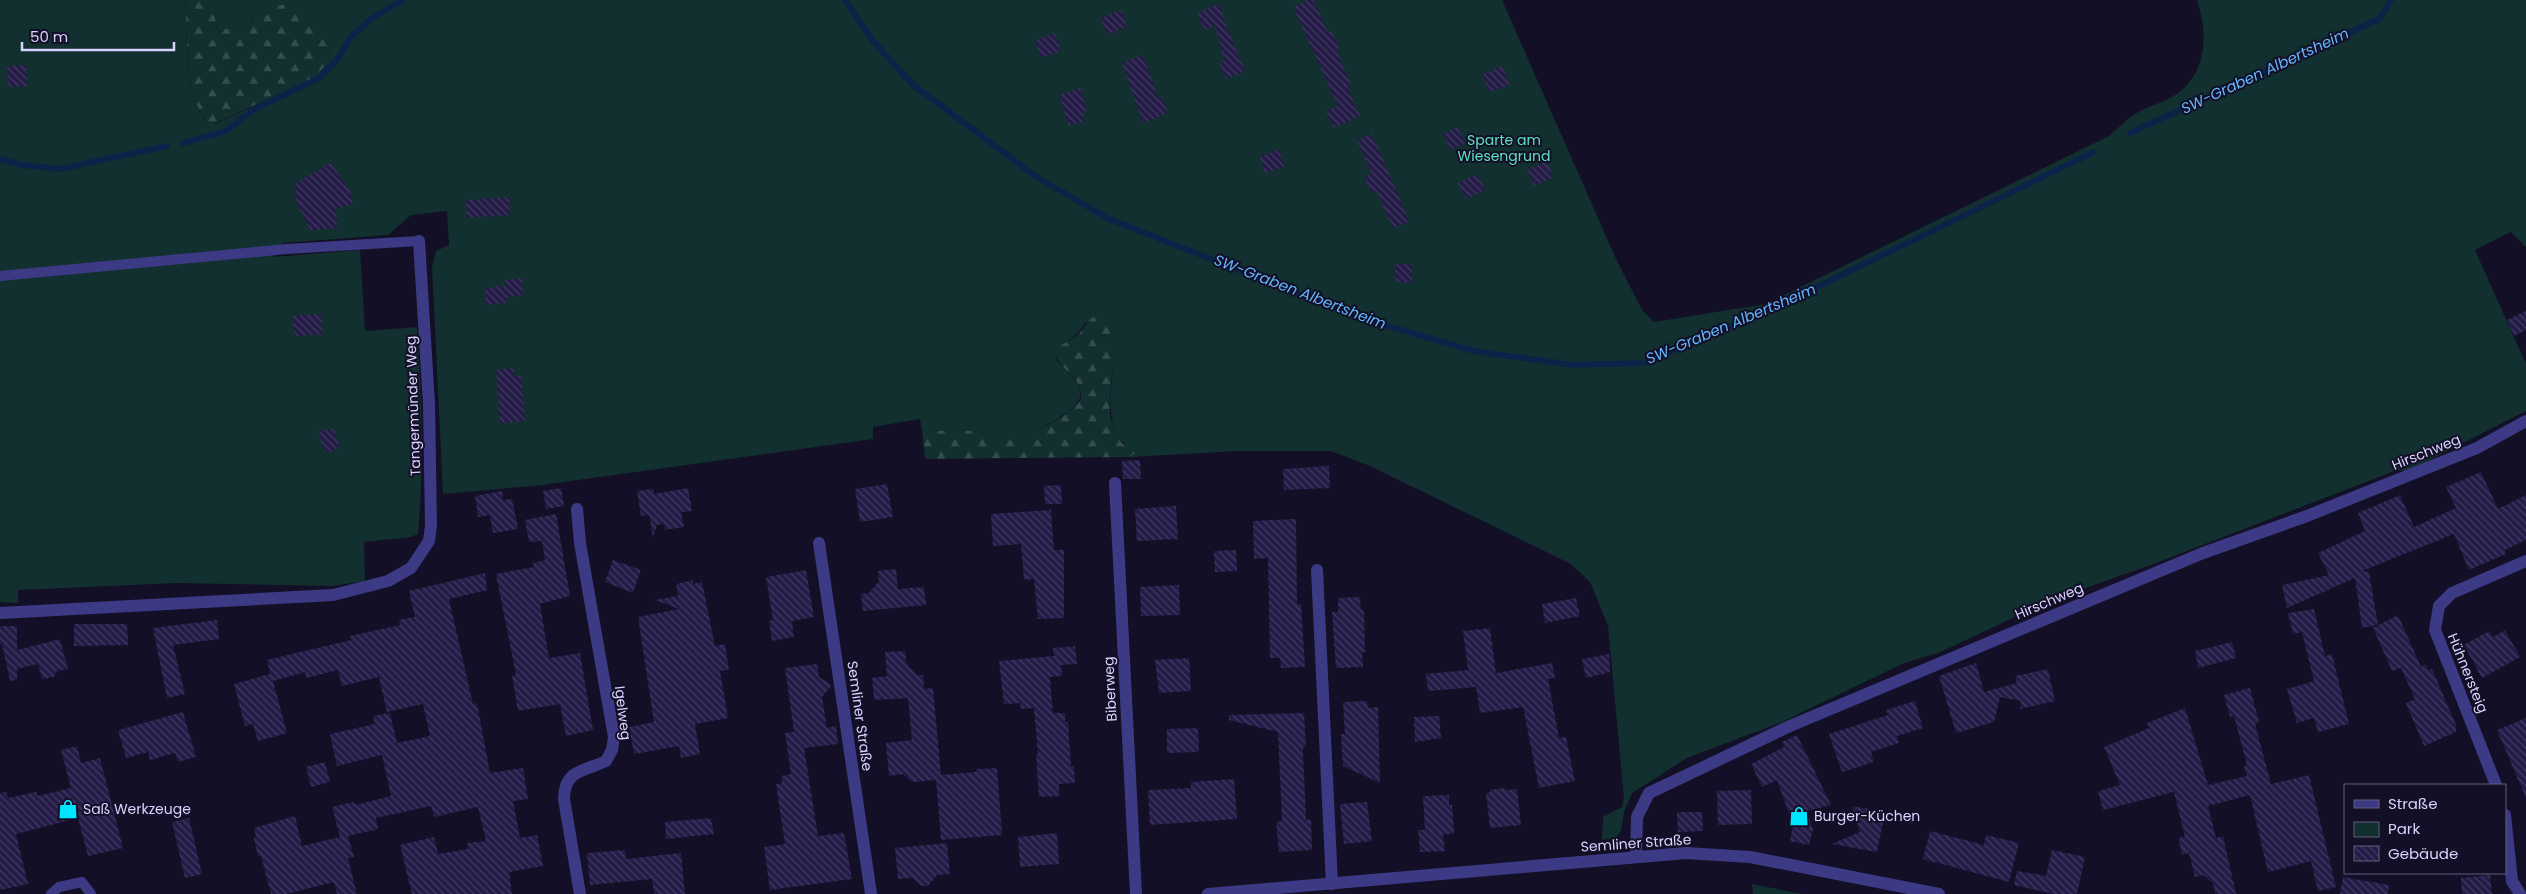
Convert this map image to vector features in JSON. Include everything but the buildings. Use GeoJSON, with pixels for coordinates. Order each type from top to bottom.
{"type":"FeatureCollection","features":[{"type":"Feature","properties":{"kind":"street","name":"Tangermünder Weg"},"geometry":{"type":"LineString","coordinates":[[0,613],[333,595],[388,581],[411,568],[429,541],[431,526],[429,404],[419,242]]}},
{"type":"Feature","properties":{"kind":"street","name":"Hirschweg"},"geometry":{"type":"LineString","coordinates":[[1636,856],[1637,817],[1650,793],[1799,722],[2203,553],[2307,516],[2476,448],[2526,422]]}},
{"type":"Feature","properties":{"kind":"street","name":"Biberweg"},"geometry":{"type":"LineString","coordinates":[[1115,483],[1136,894]]}},
{"type":"Feature","properties":{"kind":"street","name":"Igelweg"},"geometry":{"type":"LineString","coordinates":[[577,509],[580,543],[614,737],[612,750],[606,761],[581,769],[565,788],[564,799],[580,894]]}},
{"type":"Feature","properties":{"kind":"street","name":"Semliner Straße"},"geometry":{"type":"LineString","coordinates":[[819,543],[871,894]]}},
{"type":"Feature","properties":{"kind":"street","name":"Hühnersteig"},"geometry":{"type":"LineString","coordinates":[[2496,784],[2435,630],[2439,606],[2452,593],[2526,561]]}},
{"type":"Feature","properties":{"kind":"street"},"geometry":{"type":"LineString","coordinates":[[1316,570],[1332,884]]}},
{"type":"Feature","properties":{"kind":"street"},"geometry":{"type":"LineString","coordinates":[[2506,821],[2512,880],[2520,894]]}},
{"type":"Feature","properties":{"kind":"street","name":"Semliner Straße"},"geometry":{"type":"LineString","coordinates":[[1208,894],[1249,892],[1686,853],[1750,857],[1938,894]]}},
{"type":"Feature","properties":{"kind":"lane","name":"Tangermünder Weg"},"geometry":{"type":"LineString","coordinates":[[0,276],[287,249],[419,242]]}},
{"type":"Feature","properties":{"kind":"lane"},"geometry":{"type":"LineString","coordinates":[[51,894],[59,887],[82,882],[91,894]]}},
{"type":"Feature","properties":{"kind":"green space","name":"Sparte am Wiesengrund"},"geometry":{"type":"Polygon","coordinates":[[[0,0],[185,0],[188,62],[193,93],[205,121],[215,124],[314,78],[251,11],[253,23],[217,31],[213,0],[1502,0],[1616,259],[1642,310],[1654,322],[1766,304],[2109,136],[2126,120],[2146,108],[2170,98],[2192,79],[2202,55],[2203,41],[2201,13],[2197,0],[2526,0],[2526,247],[2511,232],[2475,250],[2526,364],[2526,411],[2408,471],[2397,470],[2156,563],[2052,600],[1938,653],[1904,663],[1782,722],[1687,758],[1632,793],[1624,812],[1621,831],[1616,838],[1602,840],[1603,817],[1622,807],[1624,798],[1608,626],[1590,582],[1571,564],[1370,466],[1331,451],[1237,451],[1131,457],[1135,453],[1118,438],[1113,428],[1110,401],[1115,342],[1111,325],[1086,322],[1076,335],[1055,349],[1056,360],[1079,387],[1079,401],[1064,415],[1023,436],[1014,438],[972,431],[922,431],[920,419],[873,427],[873,439],[542,485],[443,494],[432,266],[436,251],[449,245],[447,211],[411,215],[388,235],[283,243],[273,257],[360,250],[365,331],[417,327],[422,430],[418,534],[411,537],[364,542],[365,581],[332,586],[177,583],[18,590],[18,603],[0,602],[0,0]]]}},
{"type":"Feature","properties":{"kind":"green space"},"geometry":{"type":"Polygon","coordinates":[[[185,0],[213,0],[217,31],[253,23],[251,11],[296,2],[340,48],[314,78],[211,125],[202,115],[196,102],[192,85],[187,48],[185,0]]]}},
{"type":"Feature","properties":{"kind":"green space"},"geometry":{"type":"Polygon","coordinates":[[[1096,316],[1107,321],[1112,327],[1115,343],[1110,388],[1111,418],[1115,432],[1123,444],[1134,446],[1135,453],[1131,457],[925,459],[922,431],[972,431],[1014,438],[1041,429],[1072,410],[1081,397],[1080,390],[1073,377],[1058,360],[1055,355],[1055,349],[1076,336],[1089,320],[1096,316]]]}},
{"type":"Feature","properties":{"kind":"green space"},"geometry":{"type":"Polygon","coordinates":[[[1752,884],[1802,894],[1753,894],[1752,884]]]}},
{"type":"Feature","properties":{"kind":"waterway","name":"SW-Graben Albertsheim"},"geometry":{"type":"LineString","coordinates":[[183,143],[226,131],[253,110],[319,78],[337,60],[352,36],[371,19],[403,0]]}},
{"type":"Feature","properties":{"kind":"waterway","name":"SW-Graben Albertsheim"},"geometry":{"type":"LineString","coordinates":[[845,0],[873,41],[912,84],[1035,176],[1107,218],[1360,318],[1474,351],[1573,365],[1642,363],[1764,313],[2094,152]]}},
{"type":"Feature","properties":{"kind":"waterway","name":"SW-Graben Albertsheim"},"geometry":{"type":"LineString","coordinates":[[2130,133],[2379,19],[2391,0]]}},
{"type":"Feature","properties":{"kind":"waterway","name":"SW-Graben Albertsheim"},"geometry":{"type":"LineString","coordinates":[[0,159],[22,165],[60,169],[167,146]]}},
{"type":"Feature","properties":{"kind":"place","name":"Saß Werkzeuge"},"geometry":{"type":"Point","coordinates":[68,809]}},
{"type":"Feature","properties":{"kind":"place","name":"Burger-Küchen"},"geometry":{"type":"Point","coordinates":[1799,816]}}]}
